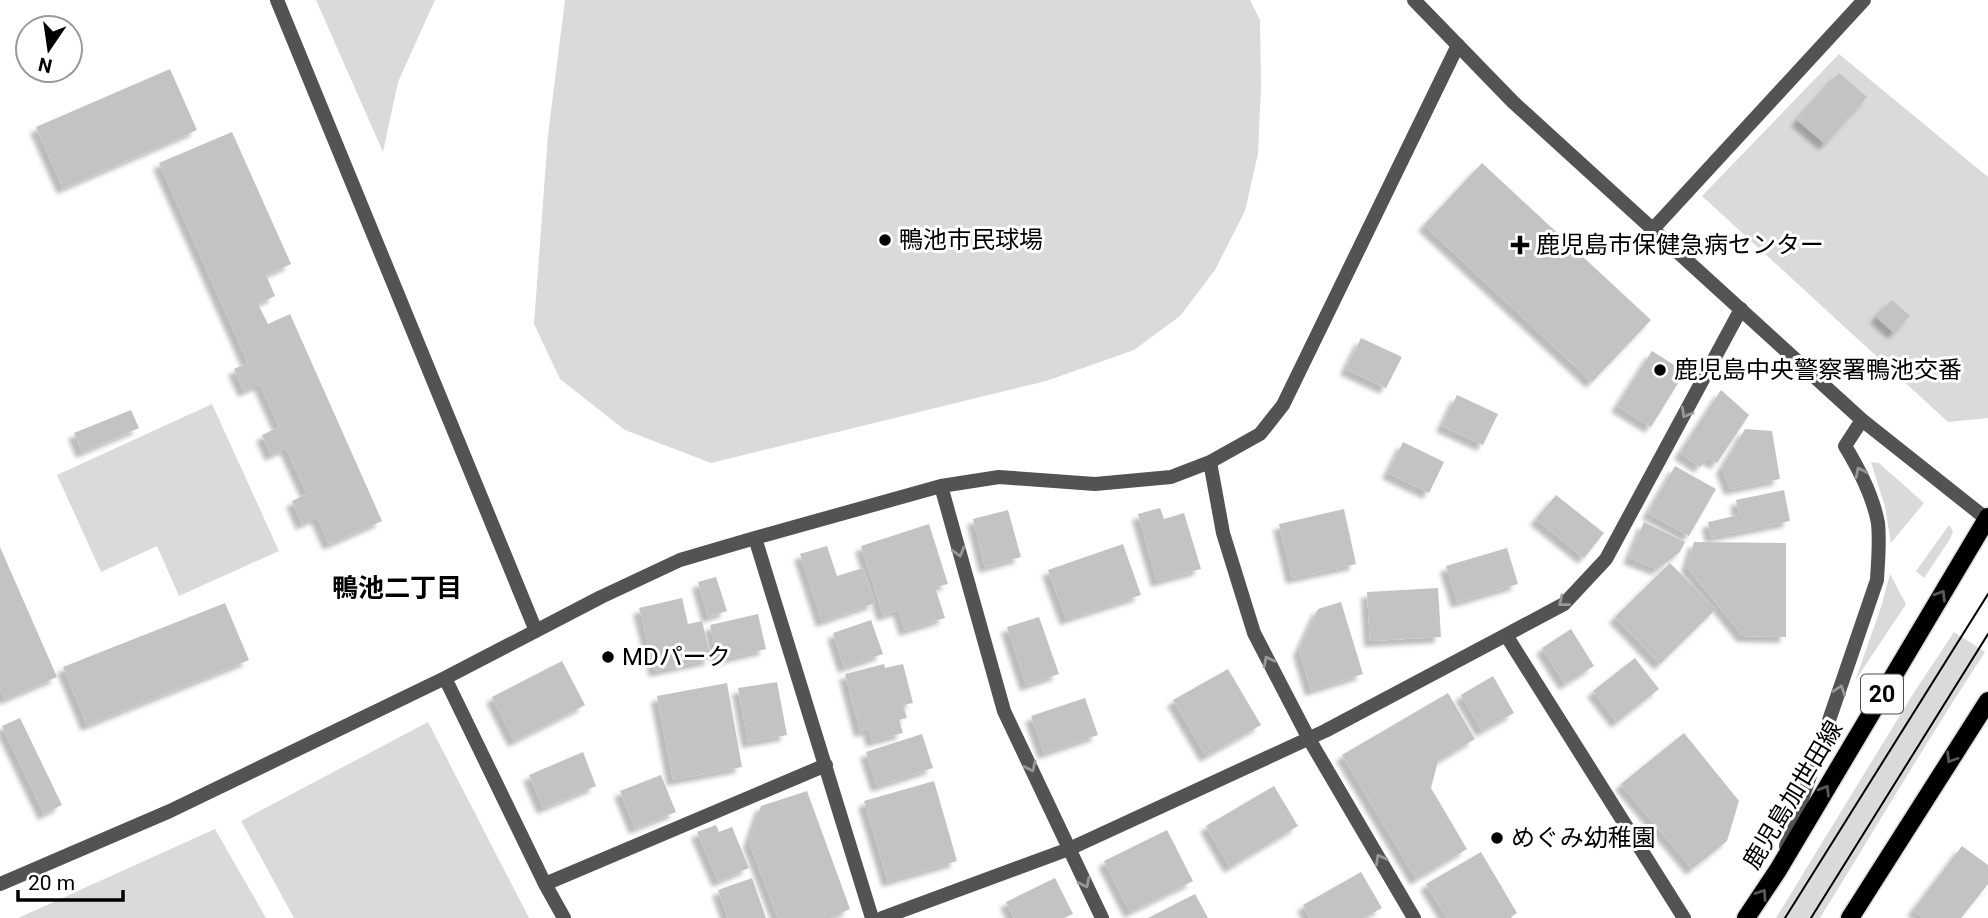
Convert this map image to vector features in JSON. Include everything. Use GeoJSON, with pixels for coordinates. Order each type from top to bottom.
{"type":"FeatureCollection","features":[{"type":"Feature","properties":{"kind":"main road","name":"鹿児島加世田線"},"geometry":{"type":"LineString","coordinates":[[1746,918],[1778,870],[1988,518]]}},
{"type":"Feature","properties":{"kind":"main road"},"geometry":{"type":"LineString","coordinates":[[1850,918],[1988,701]]}},
{"type":"Feature","properties":{"kind":"street"},"geometry":{"type":"LineString","coordinates":[[277,0],[536,631]]}},
{"type":"Feature","properties":{"kind":"street"},"geometry":{"type":"LineString","coordinates":[[1414,0],[1513,102],[1862,420],[1988,518]]}},
{"type":"Feature","properties":{"kind":"street"},"geometry":{"type":"LineString","coordinates":[[1653,229],[1864,0]]}},
{"type":"Feature","properties":{"kind":"street"},"geometry":{"type":"LineString","coordinates":[[0,884],[170,811],[445,678],[601,597],[680,560],[941,486],[999,477],[1094,484],[1171,477],[1210,462],[1260,434],[1283,405],[1458,45]]}},
{"type":"Feature","properties":{"kind":"street"},"geometry":{"type":"LineString","coordinates":[[882,918],[1069,849],[1309,739],[1564,604],[1606,559],[1741,309]]}},
{"type":"Feature","properties":{"kind":"street"},"geometry":{"type":"LineString","coordinates":[[1778,870],[1877,580],[1878,522],[1861,472],[1845,446],[1862,420]]}},
{"type":"Feature","properties":{"kind":"street"},"geometry":{"type":"LineString","coordinates":[[1210,462],[1223,533],[1254,633],[1309,739],[1414,918]]}},
{"type":"Feature","properties":{"kind":"street"},"geometry":{"type":"LineString","coordinates":[[941,486],[1004,711],[1102,918]]}},
{"type":"Feature","properties":{"kind":"street"},"geometry":{"type":"LineString","coordinates":[[755,538],[872,918]]}},
{"type":"Feature","properties":{"kind":"street"},"geometry":{"type":"LineString","coordinates":[[1506,635],[1684,918]]}},
{"type":"Feature","properties":{"kind":"street"},"geometry":{"type":"LineString","coordinates":[[445,678],[564,918]]}},
{"type":"Feature","properties":{"kind":"street"},"geometry":{"type":"LineString","coordinates":[[545,884],[826,765]]}},
{"type":"Feature","properties":{"kind":"shaded area"},"geometry":{"type":"Polygon","coordinates":[[[316,0],[435,0],[398,82],[383,152],[316,0]]]}},
{"type":"Feature","properties":{"kind":"shaded area","name":"鴨池市民球場"},"geometry":{"type":"Polygon","coordinates":[[[565,0],[1250,0],[1260,20],[1261,86],[1258,154],[1245,211],[1215,270],[1180,316],[1134,350],[1046,381],[711,463],[625,430],[560,379],[534,324],[548,135],[565,0]]]}},
{"type":"Feature","properties":{"kind":"shaded area"},"geometry":{"type":"Polygon","coordinates":[[[1839,54],[1988,177],[1988,418],[1948,422],[1702,196],[1839,54]]]}},
{"type":"Feature","properties":{"kind":"shaded area"},"geometry":{"type":"Polygon","coordinates":[[[212,404],[279,551],[179,596],[157,546],[101,572],[57,475],[212,404]]]}},
{"type":"Feature","properties":{"kind":"shaded area"},"geometry":{"type":"Polygon","coordinates":[[[1871,462],[1879,463],[1924,503],[1891,543],[1885,507],[1871,462]]]}},
{"type":"Feature","properties":{"kind":"shaded area"},"geometry":{"type":"Polygon","coordinates":[[[1949,525],[1953,531],[1950,539],[1924,578],[1916,571],[1949,525]]]}},
{"type":"Feature","properties":{"kind":"shaded area"},"geometry":{"type":"Polygon","coordinates":[[[1890,574],[1906,604],[1855,681],[1881,607],[1890,574]]]}},
{"type":"Feature","properties":{"kind":"shaded area"},"geometry":{"type":"Polygon","coordinates":[[[1954,632],[1985,652],[1820,918],[1776,918],[1913,694],[1954,632]]]}},
{"type":"Feature","properties":{"kind":"shaded area"},"geometry":{"type":"Polygon","coordinates":[[[428,722],[529,918],[294,918],[241,821],[428,722]]]}},
{"type":"Feature","properties":{"kind":"shaded area"},"geometry":{"type":"Polygon","coordinates":[[[215,829],[266,918],[18,918],[215,829]]]}},
{"type":"Feature","properties":{"kind":"building"},"geometry":{"type":"Polygon","coordinates":[[[170,69],[197,130],[63,188],[36,127],[170,69]]]}},
{"type":"Feature","properties":{"kind":"building"},"geometry":{"type":"Polygon","coordinates":[[[1839,73],[1867,97],[1825,144],[1797,120],[1839,73]]]}},
{"type":"Feature","properties":{"kind":"building"},"geometry":{"type":"Polygon","coordinates":[[[232,132],[291,264],[266,275],[275,296],[258,304],[268,324],[290,314],[382,521],[329,544],[317,517],[302,524],[292,501],[307,494],[286,448],[271,455],[262,435],[279,427],[260,384],[244,391],[234,369],[248,363],[159,163],[232,132]]]}},
{"type":"Feature","properties":{"kind":"building"},"geometry":{"type":"Polygon","coordinates":[[[1482,163],[1651,320],[1592,382],[1424,225],[1482,163]]]}},
{"type":"Feature","properties":{"kind":"building"},"geometry":{"type":"Polygon","coordinates":[[[1892,300],[1910,316],[1894,333],[1876,317],[1892,300]]]}},
{"type":"Feature","properties":{"kind":"building"},"geometry":{"type":"Polygon","coordinates":[[[1361,338],[1402,357],[1386,388],[1346,369],[1361,338]]]}},
{"type":"Feature","properties":{"kind":"building"},"geometry":{"type":"Polygon","coordinates":[[[1652,351],[1685,372],[1651,427],[1617,406],[1652,351]]]}},
{"type":"Feature","properties":{"kind":"building"},"geometry":{"type":"Polygon","coordinates":[[[1721,390],[1749,415],[1717,463],[1707,458],[1700,467],[1680,453],[1721,390]]]}},
{"type":"Feature","properties":{"kind":"building"},"geometry":{"type":"Polygon","coordinates":[[[1457,395],[1498,414],[1483,445],[1442,426],[1457,395]]]}},
{"type":"Feature","properties":{"kind":"building"},"geometry":{"type":"Polygon","coordinates":[[[131,410],[139,428],[82,452],[74,433],[131,410]]]}},
{"type":"Feature","properties":{"kind":"building"},"geometry":{"type":"Polygon","coordinates":[[[1745,429],[1772,431],[1780,479],[1730,489],[1722,468],[1745,429]]]}},
{"type":"Feature","properties":{"kind":"building"},"geometry":{"type":"Polygon","coordinates":[[[1403,442],[1444,462],[1429,493],[1388,473],[1403,442]]]}},
{"type":"Feature","properties":{"kind":"building"},"geometry":{"type":"Polygon","coordinates":[[[1675,466],[1716,489],[1689,536],[1648,513],[1675,466]]]}},
{"type":"Feature","properties":{"kind":"building"},"geometry":{"type":"Polygon","coordinates":[[[1784,490],[1790,521],[1711,537],[1708,522],[1739,515],[1736,500],[1784,490]]]}},
{"type":"Feature","properties":{"kind":"building"},"geometry":{"type":"Polygon","coordinates":[[[1556,495],[1604,533],[1584,558],[1536,519],[1556,495]]]}},
{"type":"Feature","properties":{"kind":"building"},"geometry":{"type":"Polygon","coordinates":[[[1160,508],[1164,519],[1184,513],[1201,569],[1157,581],[1138,514],[1160,508]]]}},
{"type":"Feature","properties":{"kind":"building"},"geometry":{"type":"Polygon","coordinates":[[[1344,509],[1356,564],[1292,578],[1279,524],[1344,509]]]}},
{"type":"Feature","properties":{"kind":"building"},"geometry":{"type":"Polygon","coordinates":[[[1008,510],[1021,557],[985,567],[973,519],[1008,510]]]}},
{"type":"Feature","properties":{"kind":"building"},"geometry":{"type":"Polygon","coordinates":[[[1644,522],[1685,542],[1680,552],[1657,569],[1629,558],[1644,522]]]}},
{"type":"Feature","properties":{"kind":"building"},"geometry":{"type":"Polygon","coordinates":[[[929,524],[948,584],[935,587],[945,618],[905,630],[899,610],[883,615],[861,546],[929,524]]]}},
{"type":"Feature","properties":{"kind":"building"},"geometry":{"type":"Polygon","coordinates":[[[1694,542],[1786,543],[1786,637],[1743,636],[1687,567],[1694,542]]]}},
{"type":"Feature","properties":{"kind":"building"},"geometry":{"type":"Polygon","coordinates":[[[1123,544],[1141,595],[1066,619],[1048,570],[1123,544]]]}},
{"type":"Feature","properties":{"kind":"building"},"geometry":{"type":"Polygon","coordinates":[[[827,546],[837,576],[863,568],[875,603],[822,621],[800,554],[827,546]]]}},
{"type":"Feature","properties":{"kind":"building"},"geometry":{"type":"Polygon","coordinates":[[[0,547],[57,677],[5,699],[0,689],[0,547]]]}},
{"type":"Feature","properties":{"kind":"building"},"geometry":{"type":"Polygon","coordinates":[[[1507,548],[1518,584],[1457,602],[1446,566],[1507,548]]]}},
{"type":"Feature","properties":{"kind":"building"},"geometry":{"type":"Polygon","coordinates":[[[1670,563],[1716,609],[1660,664],[1615,617],[1670,563]]]}},
{"type":"Feature","properties":{"kind":"building"},"geometry":{"type":"Polygon","coordinates":[[[716,577],[727,611],[708,617],[698,582],[716,577]]]}},
{"type":"Feature","properties":{"kind":"building"},"geometry":{"type":"Polygon","coordinates":[[[1438,588],[1441,637],[1370,641],[1367,592],[1438,588]]]}},
{"type":"Feature","properties":{"kind":"building"},"geometry":{"type":"Polygon","coordinates":[[[682,598],[688,624],[702,621],[711,659],[655,671],[639,608],[682,598]]]}},
{"type":"Feature","properties":{"kind":"building"},"geometry":{"type":"Polygon","coordinates":[[[1341,602],[1363,674],[1311,690],[1299,650],[1318,609],[1341,602]]]}},
{"type":"Feature","properties":{"kind":"building"},"geometry":{"type":"Polygon","coordinates":[[[225,603],[249,660],[87,725],[63,667],[225,603]]]}},
{"type":"Feature","properties":{"kind":"building"},"geometry":{"type":"Polygon","coordinates":[[[758,614],[766,649],[718,660],[710,625],[758,614]]]}},
{"type":"Feature","properties":{"kind":"building"},"geometry":{"type":"Polygon","coordinates":[[[1039,617],[1059,674],[1026,685],[1007,627],[1039,617]]]}},
{"type":"Feature","properties":{"kind":"building"},"geometry":{"type":"Polygon","coordinates":[[[871,620],[883,654],[844,667],[833,633],[871,620]]]}},
{"type":"Feature","properties":{"kind":"building"},"geometry":{"type":"Polygon","coordinates":[[[1571,629],[1594,666],[1565,684],[1542,648],[1571,629]]]}},
{"type":"Feature","properties":{"kind":"building"},"geometry":{"type":"Polygon","coordinates":[[[1635,658],[1659,689],[1617,722],[1593,691],[1635,658]]]}},
{"type":"Feature","properties":{"kind":"building"},"geometry":{"type":"Polygon","coordinates":[[[562,661],[585,705],[514,741],[492,697],[562,661]]]}},
{"type":"Feature","properties":{"kind":"building"},"geometry":{"type":"Polygon","coordinates":[[[884,664],[885,668],[903,664],[913,703],[903,705],[907,718],[899,720],[903,733],[872,741],[869,729],[860,731],[845,674],[884,664]]]}},
{"type":"Feature","properties":{"kind":"building"},"geometry":{"type":"Polygon","coordinates":[[[1228,669],[1261,725],[1206,756],[1173,700],[1228,669]]]}},
{"type":"Feature","properties":{"kind":"building"},"geometry":{"type":"Polygon","coordinates":[[[1493,676],[1514,713],[1482,731],[1461,695],[1493,676]]]}},
{"type":"Feature","properties":{"kind":"building"},"geometry":{"type":"Polygon","coordinates":[[[777,682],[787,735],[748,742],[738,688],[777,682]]]}},
{"type":"Feature","properties":{"kind":"building"},"geometry":{"type":"Polygon","coordinates":[[[727,683],[742,767],[673,780],[657,696],[727,683]]]}},
{"type":"Feature","properties":{"kind":"building"},"geometry":{"type":"Polygon","coordinates":[[[1448,693],[1475,739],[1438,761],[1431,788],[1467,849],[1416,879],[1342,755],[1448,693]]]}},
{"type":"Feature","properties":{"kind":"building"},"geometry":{"type":"Polygon","coordinates":[[[1085,698],[1098,735],[1044,753],[1031,716],[1085,698]]]}},
{"type":"Feature","properties":{"kind":"building"},"geometry":{"type":"Polygon","coordinates":[[[20,718],[62,805],[44,814],[2,726],[20,718]]]}},
{"type":"Feature","properties":{"kind":"building"},"geometry":{"type":"Polygon","coordinates":[[[1684,733],[1739,801],[1727,841],[1692,869],[1621,784],[1684,733]]]}},
{"type":"Feature","properties":{"kind":"building"},"geometry":{"type":"Polygon","coordinates":[[[922,734],[933,768],[877,786],[866,752],[922,734]]]}},
{"type":"Feature","properties":{"kind":"building"},"geometry":{"type":"Polygon","coordinates":[[[583,752],[596,786],[543,808],[529,775],[583,752]]]}},
{"type":"Feature","properties":{"kind":"building"},"geometry":{"type":"Polygon","coordinates":[[[661,775],[676,812],[635,828],[620,791],[661,775]]]}},
{"type":"Feature","properties":{"kind":"building"},"geometry":{"type":"Polygon","coordinates":[[[934,781],[957,861],[888,881],[864,801],[934,781]]]}},
{"type":"Feature","properties":{"kind":"building"},"geometry":{"type":"Polygon","coordinates":[[[1274,786],[1298,826],[1230,867],[1206,826],[1274,786]]]}},
{"type":"Feature","properties":{"kind":"building"},"geometry":{"type":"Polygon","coordinates":[[[807,791],[850,909],[830,918],[778,918],[749,842],[761,806],[807,791]]]}},
{"type":"Feature","properties":{"kind":"building"},"geometry":{"type":"Polygon","coordinates":[[[716,825],[719,832],[732,827],[749,868],[718,881],[697,832],[716,825]]]}},
{"type":"Feature","properties":{"kind":"building"},"geometry":{"type":"Polygon","coordinates":[[[1167,830],[1193,881],[1130,912],[1104,861],[1167,830]]]}},
{"type":"Feature","properties":{"kind":"building"},"geometry":{"type":"Polygon","coordinates":[[[1962,846],[1988,865],[1988,884],[1961,918],[1924,918],[1913,910],[1962,846]]]}},
{"type":"Feature","properties":{"kind":"building"},"geometry":{"type":"Polygon","coordinates":[[[1481,852],[1517,913],[1512,918],[1447,918],[1426,884],[1481,852]]]}},
{"type":"Feature","properties":{"kind":"building"},"geometry":{"type":"Polygon","coordinates":[[[1361,872],[1382,908],[1363,918],[1310,918],[1303,905],[1361,872]]]}},
{"type":"Feature","properties":{"kind":"building"},"geometry":{"type":"Polygon","coordinates":[[[752,878],[766,918],[728,918],[718,890],[752,878]]]}},
{"type":"Feature","properties":{"kind":"building"},"geometry":{"type":"Polygon","coordinates":[[[1055,878],[1073,914],[1064,918],[1014,918],[1006,902],[1055,878]]]}},
{"type":"Feature","properties":{"kind":"building"},"geometry":{"type":"Polygon","coordinates":[[[1195,894],[1208,918],[1148,918],[1195,894]]]}},
{"type":"Feature","properties":{"kind":"tram line"},"geometry":{"type":"LineString","coordinates":[[1785,918],[1988,594]]}},
{"type":"Feature","properties":{"kind":"tram line"},"geometry":{"type":"LineString","coordinates":[[1811,918],[1988,634]]}},
{"type":"Feature","properties":{"kind":"place","name":"鴨池市民球場"},"geometry":{"type":"Point","coordinates":[885,240]}},
{"type":"Feature","properties":{"kind":"place","name":"鹿児島市保健急病センター"},"geometry":{"type":"Point","coordinates":[1520,245]}},
{"type":"Feature","properties":{"kind":"place","name":"鹿児島中央警察署鴨池交番"},"geometry":{"type":"Point","coordinates":[1660,370]}},
{"type":"Feature","properties":{"kind":"place","name":"MDパーク"},"geometry":{"type":"Point","coordinates":[608,657]}},
{"type":"Feature","properties":{"kind":"place","name":"めぐみ幼稚園"},"geometry":{"type":"Point","coordinates":[1497,838]}},
{"type":"Feature","properties":{"kind":"district","name":"鴨池二丁目"},"geometry":{"type":"Point","coordinates":[397,588]}}]}
